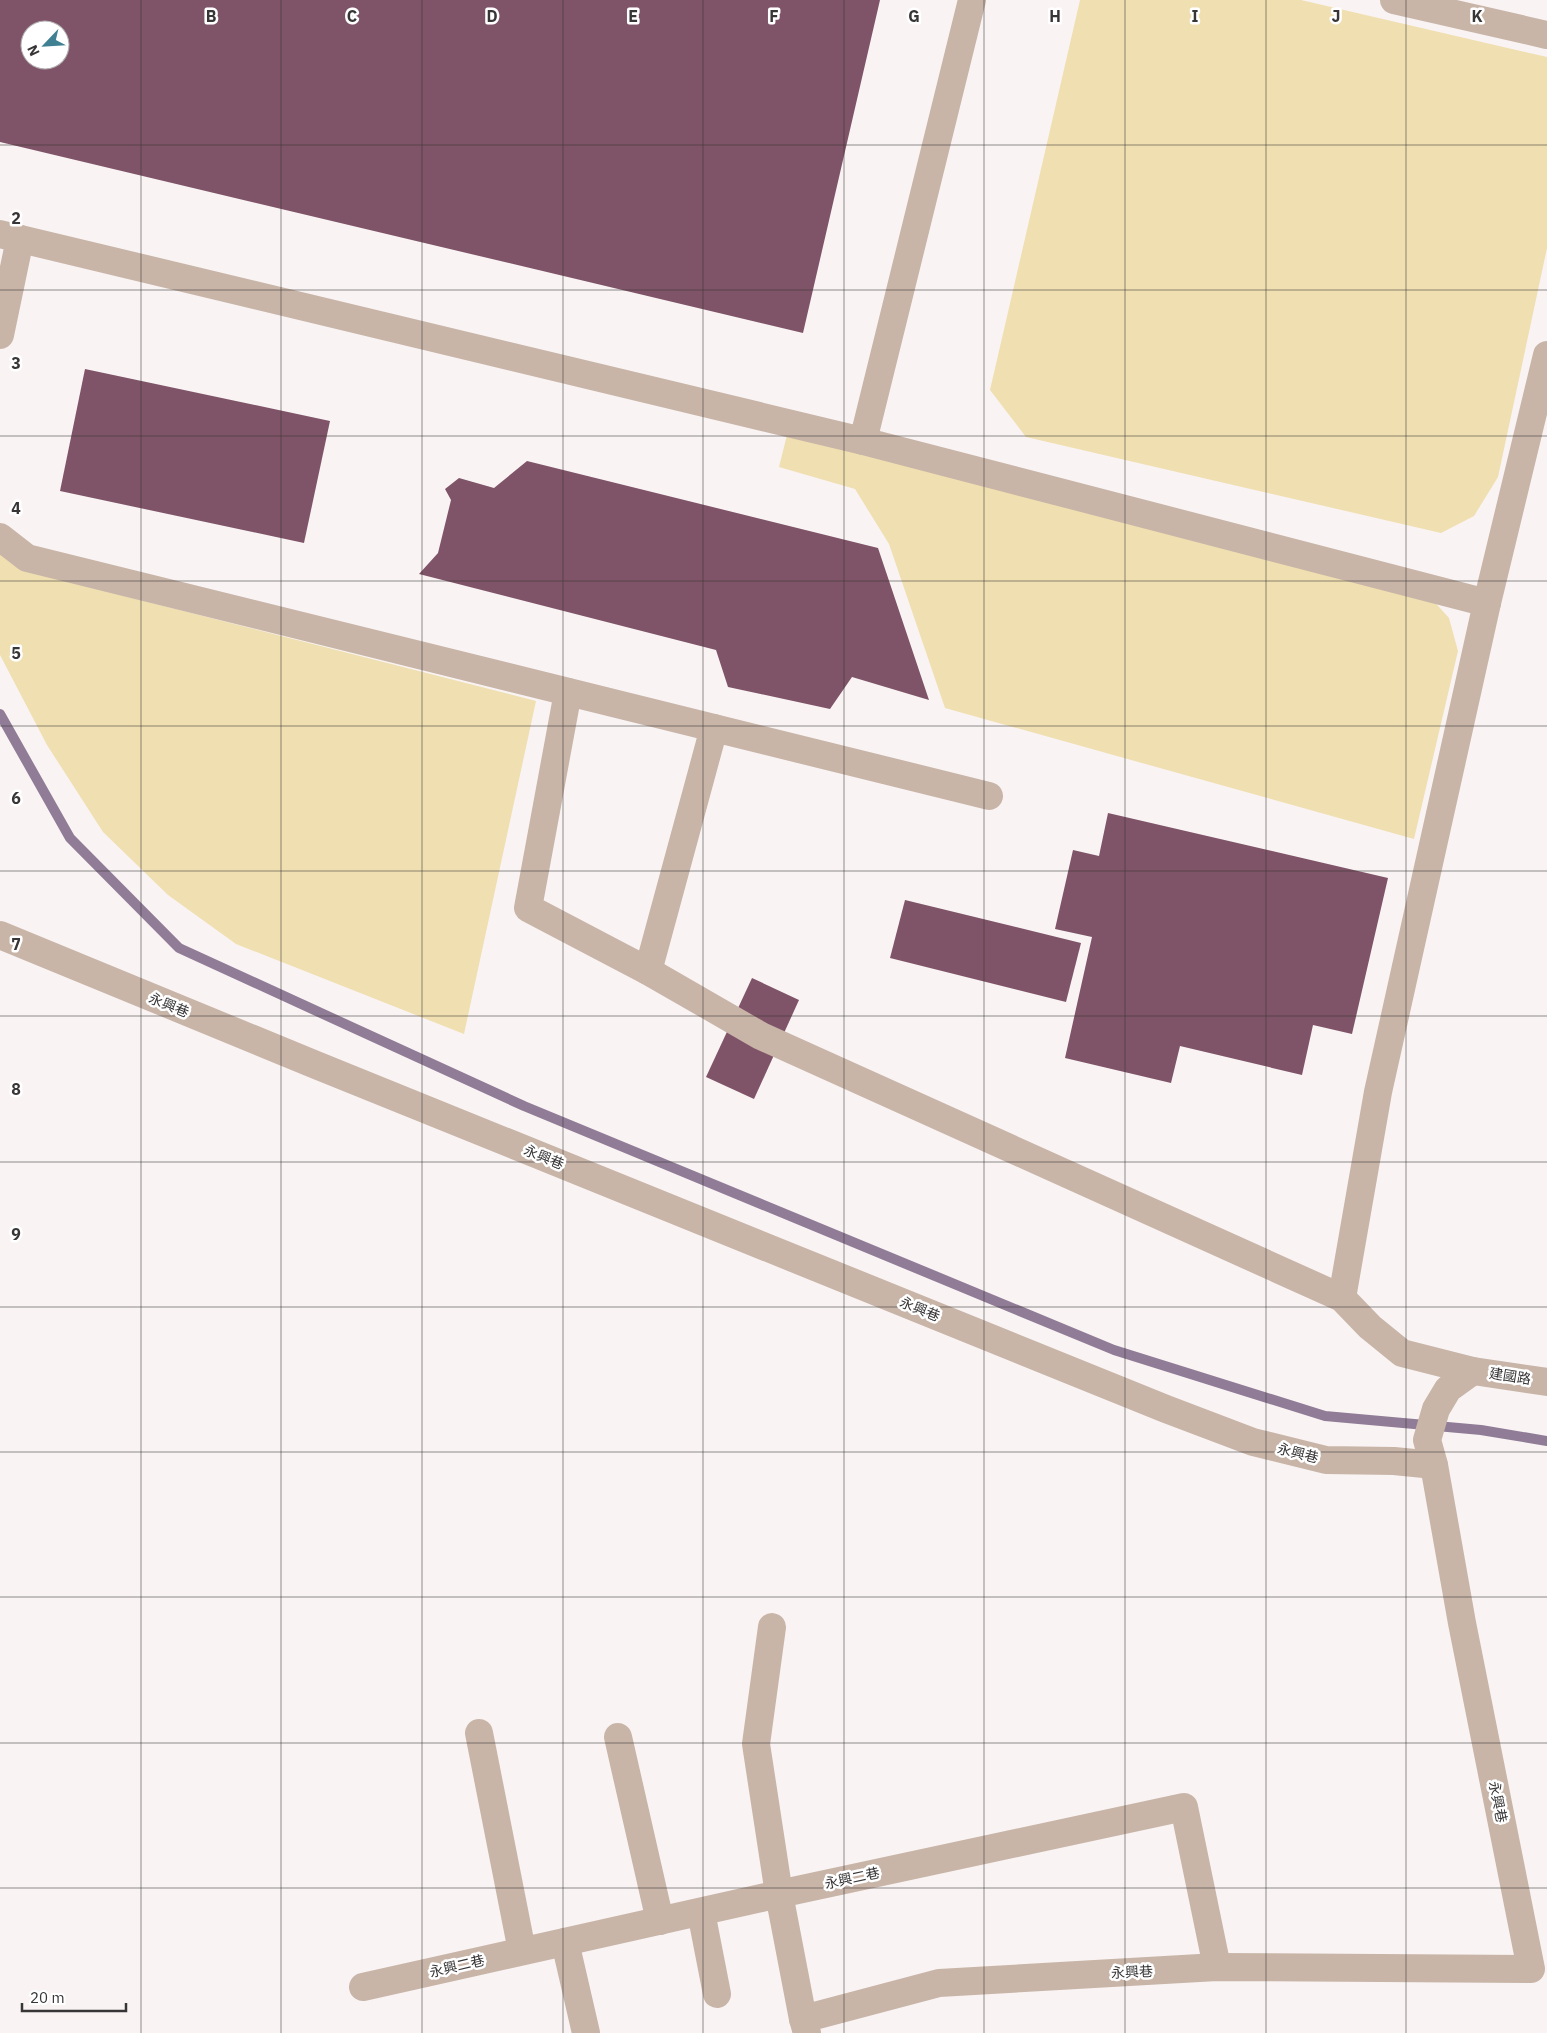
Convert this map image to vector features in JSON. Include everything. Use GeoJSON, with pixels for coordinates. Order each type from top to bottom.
{"type":"FeatureCollection","features":[{"type":"Feature","properties":{"kind":"street"},"geometry":{"type":"LineString","coordinates":[[863,441],[972,0]]}},
{"type":"Feature","properties":{"kind":"street"},"geometry":{"type":"LineString","coordinates":[[1394,0],[1547,35]]}},
{"type":"Feature","properties":{"kind":"street"},"geometry":{"type":"LineString","coordinates":[[0,335],[10,237],[863,441],[1488,603]]}},
{"type":"Feature","properties":{"kind":"street"},"geometry":{"type":"LineString","coordinates":[[568,692],[528,908],[648,971],[761,1036],[1342,1298],[1378,1092],[1488,603],[1547,356]]}},
{"type":"Feature","properties":{"kind":"street"},"geometry":{"type":"LineString","coordinates":[[0,537],[27,558],[989,796]]}},
{"type":"Feature","properties":{"kind":"street"},"geometry":{"type":"LineString","coordinates":[[648,971],[714,728]]}},
{"type":"Feature","properties":{"kind":"street","name":"永興巷"},"geometry":{"type":"LineString","coordinates":[[0,935],[1166,1409],[1253,1442],[1326,1460],[1394,1461],[1431,1452],[1462,1624],[1539,1970],[1217,1967],[939,1983],[805,2026]]}},
{"type":"Feature","properties":{"kind":"street","name":"建國路"},"geometry":{"type":"LineString","coordinates":[[1342,1298],[1370,1327],[1402,1353],[1473,1371],[1547,1382]]}},
{"type":"Feature","properties":{"kind":"street"},"geometry":{"type":"LineString","coordinates":[[1431,1452],[1436,1409],[1448,1389],[1473,1371]]}},
{"type":"Feature","properties":{"kind":"street"},"geometry":{"type":"LineString","coordinates":[[772,1627],[756,1744],[779,1894],[805,2026]]}},
{"type":"Feature","properties":{"kind":"street"},"geometry":{"type":"LineString","coordinates":[[479,1733],[522,1951]]}},
{"type":"Feature","properties":{"kind":"street"},"geometry":{"type":"LineString","coordinates":[[618,1737],[660,1921]]}},
{"type":"Feature","properties":{"kind":"street","name":"永興二巷"},"geometry":{"type":"LineString","coordinates":[[363,1987],[779,1894],[1184,1807],[1217,1967]]}},
{"type":"Feature","properties":{"kind":"street"},"geometry":{"type":"LineString","coordinates":[[701,1912],[717,1994]]}},
{"type":"Feature","properties":{"kind":"street"},"geometry":{"type":"LineString","coordinates":[[565,1942],[586,2033]]}},
{"type":"Feature","properties":{"kind":"shaded area"},"geometry":{"type":"Polygon","coordinates":[[[1080,0],[1301,0],[1547,57],[1547,248],[1498,477],[1474,516],[1441,533],[1026,437],[990,390],[1080,0]]]}},
{"type":"Feature","properties":{"kind":"shaded area"},"geometry":{"type":"Polygon","coordinates":[[[788,431],[1431,598],[1449,618],[1458,651],[1414,839],[945,708],[889,544],[855,489],[779,467],[788,431]]]}},
{"type":"Feature","properties":{"kind":"shaded area"},"geometry":{"type":"Polygon","coordinates":[[[0,552],[27,571],[536,701],[464,1034],[236,944],[168,895],[103,832],[47,745],[0,655],[0,552]]]}},
{"type":"Feature","properties":{"kind":"building"},"geometry":{"type":"Polygon","coordinates":[[[0,0],[880,0],[803,333],[0,142],[0,0]]]}},
{"type":"Feature","properties":{"kind":"building"},"geometry":{"type":"Polygon","coordinates":[[[85,369],[330,421],[304,543],[60,491],[85,369]]]}},
{"type":"Feature","properties":{"kind":"building"},"geometry":{"type":"Polygon","coordinates":[[[527,461],[878,548],[929,700],[852,677],[830,709],[728,687],[716,650],[419,574],[438,553],[451,500],[445,489],[459,478],[494,488],[527,461]]]}},
{"type":"Feature","properties":{"kind":"building"},"geometry":{"type":"Polygon","coordinates":[[[1108,813],[1388,878],[1352,1034],[1313,1025],[1302,1075],[1180,1046],[1171,1083],[1065,1058],[1092,937],[1055,929],[1073,850],[1099,856],[1108,813]]]}},
{"type":"Feature","properties":{"kind":"building"},"geometry":{"type":"Polygon","coordinates":[[[905,900],[1081,943],[1066,1002],[890,958],[905,900]]]}},
{"type":"Feature","properties":{"kind":"building"},"geometry":{"type":"Polygon","coordinates":[[[752,978],[799,1000],[754,1099],[706,1077],[752,978]]]}},
{"type":"Feature","properties":{"kind":"waterway"},"geometry":{"type":"LineString","coordinates":[[0,714],[70,838],[179,948],[524,1106],[1114,1350],[1325,1416],[1481,1430],[1547,1441]]}}]}
